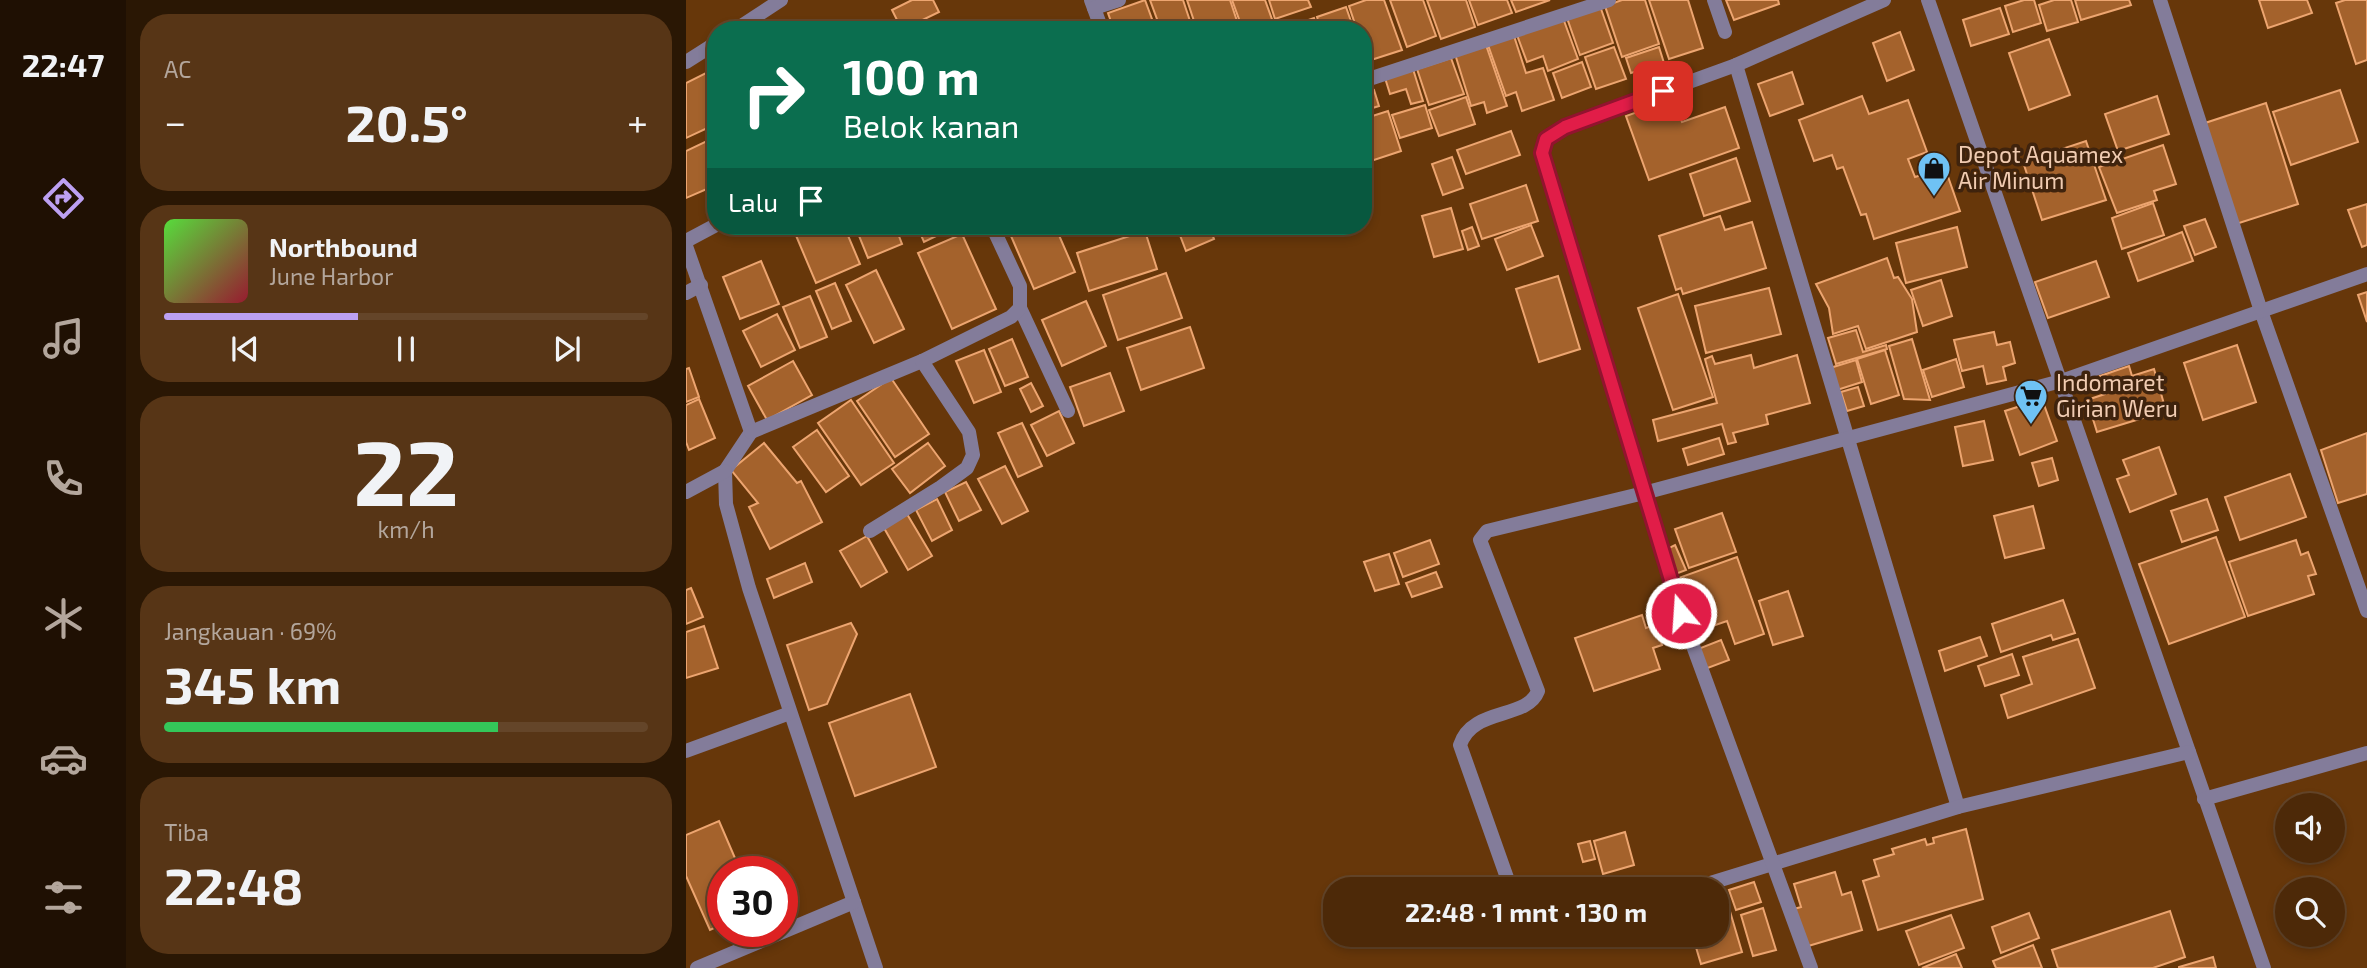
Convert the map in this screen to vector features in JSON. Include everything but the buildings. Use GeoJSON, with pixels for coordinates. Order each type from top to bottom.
{"type":"FeatureCollection","features":[{"type":"Feature","properties":{"kind":"street"},"geometry":{"type":"LineString","coordinates":[[750,21],[782,0]]}},
{"type":"Feature","properties":{"kind":"street"},"geometry":{"type":"LineString","coordinates":[[1099,21],[1092,4],[1119,0]]}},
{"type":"Feature","properties":{"kind":"street"},"geometry":{"type":"LineString","coordinates":[[1372,78],[1609,0]]}},
{"type":"Feature","properties":{"kind":"street"},"geometry":{"type":"LineString","coordinates":[[1714,0],[1725,32]]}},
{"type":"Feature","properties":{"kind":"street"},"geometry":{"type":"LineString","coordinates":[[1811,968],[1681,613],[1611,374],[1542,153],[1546,139],[1565,127],[1736,65],[1884,0]]}},
{"type":"Feature","properties":{"kind":"street"},"geometry":{"type":"LineString","coordinates":[[1928,0],[2264,968]]}},
{"type":"Feature","properties":{"kind":"street"},"geometry":{"type":"LineString","coordinates":[[2160,0],[2261,310],[2367,611]]}},
{"type":"Feature","properties":{"kind":"street"},"geometry":{"type":"LineString","coordinates":[[686,62],[707,49]]}},
{"type":"Feature","properties":{"kind":"street"},"geometry":{"type":"LineString","coordinates":[[1736,65],[1958,807]]}},
{"type":"Feature","properties":{"kind":"street"},"geometry":{"type":"LineString","coordinates":[[686,240],[707,230]]}},
{"type":"Feature","properties":{"kind":"street"},"geometry":{"type":"LineString","coordinates":[[996,235],[1020,285],[1020,308],[1068,411]]}},
{"type":"Feature","properties":{"kind":"street"},"geometry":{"type":"LineString","coordinates":[[686,246],[751,432]]}},
{"type":"Feature","properties":{"kind":"street"},"geometry":{"type":"LineString","coordinates":[[1507,877],[1460,744],[1464,734],[1476,723],[1528,704],[1538,691],[1480,540],[1482,535],[1505,526],[1644,493],[2061,381],[2367,274]]}},
{"type":"Feature","properties":{"kind":"street"},"geometry":{"type":"LineString","coordinates":[[686,293],[701,285]]}},
{"type":"Feature","properties":{"kind":"street"},"geometry":{"type":"LineString","coordinates":[[686,492],[724,471],[751,432],[979,335],[1020,308]]}},
{"type":"Feature","properties":{"kind":"street"},"geometry":{"type":"LineString","coordinates":[[870,531],[941,488],[967,468],[973,455],[969,432],[922,361]]}},
{"type":"Feature","properties":{"kind":"street"},"geometry":{"type":"LineString","coordinates":[[724,471],[723,489],[749,588],[876,968]]}},
{"type":"Feature","properties":{"kind":"street"},"geometry":{"type":"LineString","coordinates":[[686,751],[790,712]]}},
{"type":"Feature","properties":{"kind":"street"},"geometry":{"type":"LineString","coordinates":[[1729,877],[1958,807],[2189,752]]}},
{"type":"Feature","properties":{"kind":"street"},"geometry":{"type":"LineString","coordinates":[[2204,799],[2367,753]]}},
{"type":"Feature","properties":{"kind":"street"},"geometry":{"type":"LineString","coordinates":[[697,968],[854,902]]}},
{"type":"Feature","properties":{"kind":"place","name":"Depot Aquamex Air Minum"},"geometry":{"type":"Point","coordinates":[1934,198]}},
{"type":"Feature","properties":{"kind":"place","name":"Indomaret Girian Weru"},"geometry":{"type":"Point","coordinates":[2031,426]}},
{"type":"Feature","properties":{"kind":"route"},"geometry":{"type":"LineString","coordinates":[[1663,91],[1565,127],[1546,139],[1542,153],[1611,374],[1658,542],[1681,613]]}}]}
